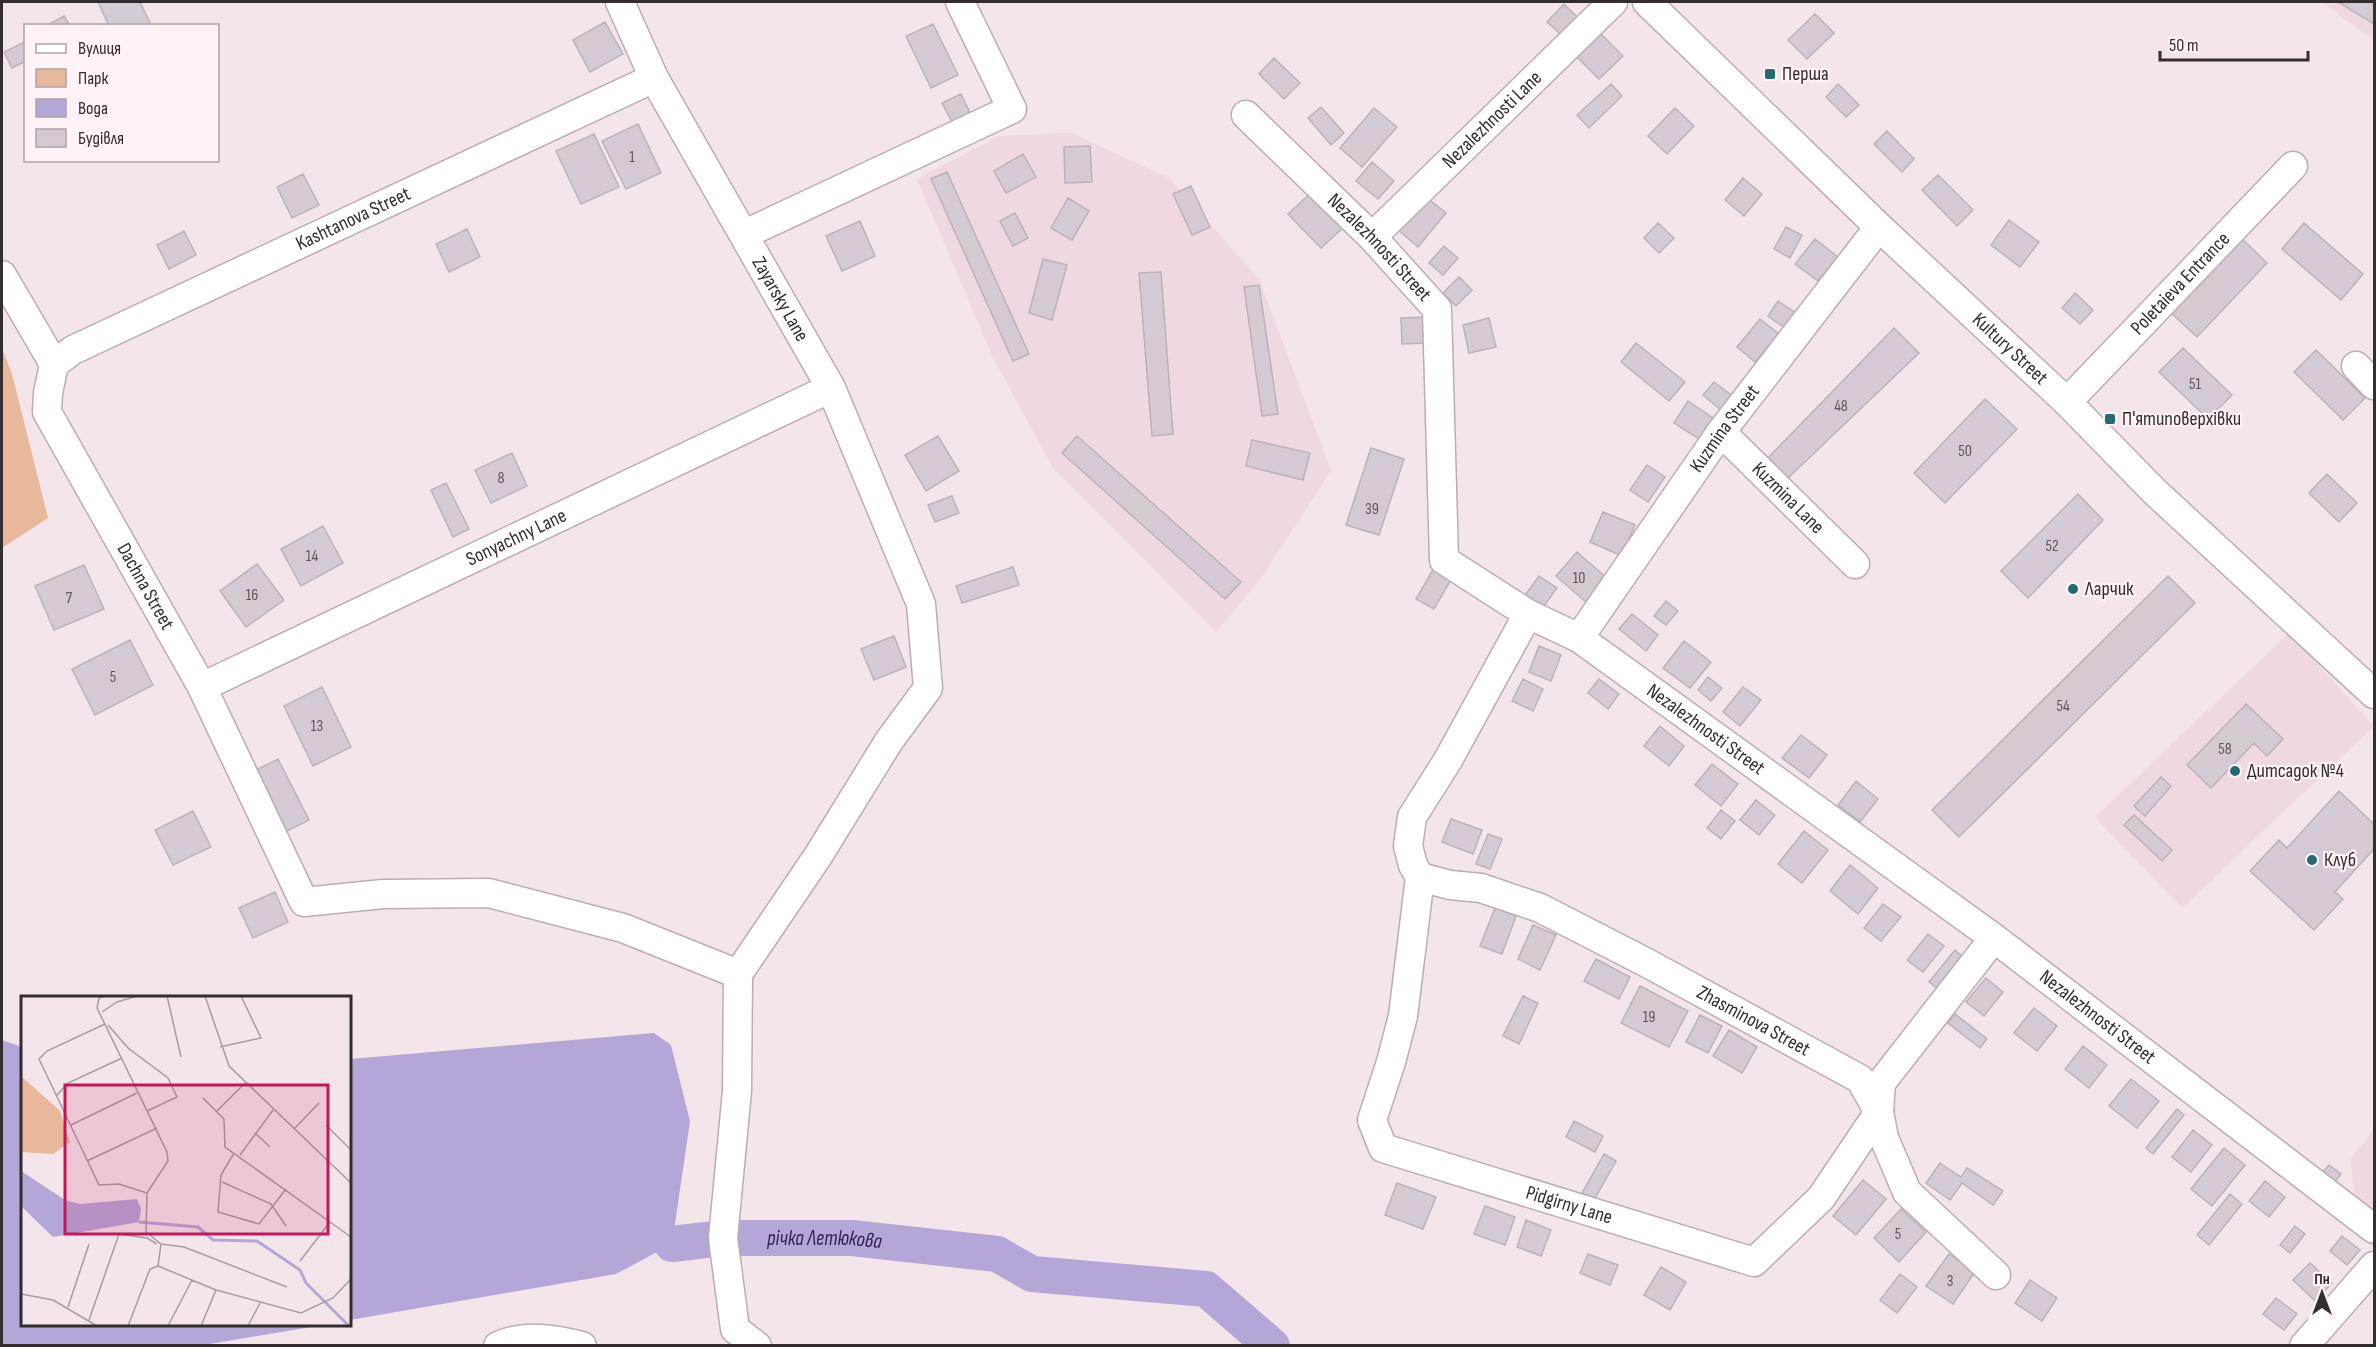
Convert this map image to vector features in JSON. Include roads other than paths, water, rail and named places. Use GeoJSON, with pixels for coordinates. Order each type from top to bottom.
{"type":"FeatureCollection","features":[{"type":"Feature","properties":{"kind":"street","name":"Zayarsky Lane"},"geometry":{"type":"LineString","coordinates":[[620,2],[654,78],[831,388],[921,604],[928,688],[889,741],[818,856],[738,974]]}},
{"type":"Feature","properties":{"kind":"street"},"geometry":{"type":"LineString","coordinates":[[745,234],[1012,109],[960,2]]}},
{"type":"Feature","properties":{"kind":"street","name":"Nezalezhnosti Lane"},"geometry":{"type":"LineString","coordinates":[[1372,237],[1613,2]]}},
{"type":"Feature","properties":{"kind":"street","name":"Kultury Street"},"geometry":{"type":"LineString","coordinates":[[1647,2],[1879,227],[2067,402],[2154,491],[2374,694]]}},
{"type":"Feature","properties":{"kind":"street","name":"Kashtanova Street"},"geometry":{"type":"LineString","coordinates":[[54,364],[73,350],[654,78]]}},
{"type":"Feature","properties":{"kind":"street","name":"Nezalezhnosti Street"},"geometry":{"type":"LineString","coordinates":[[1246,115],[1372,237],[1437,309],[1444,560],[1528,614],[1579,638],[1994,939],[2374,1229]]}},
{"type":"Feature","properties":{"kind":"street","name":"Poletaieva Entrance"},"geometry":{"type":"LineString","coordinates":[[2067,402],[2293,166]]}},
{"type":"Feature","properties":{"kind":"street","name":"Kuzmina Street"},"geometry":{"type":"LineString","coordinates":[[1579,638],[1721,432],[1879,227]]}},
{"type":"Feature","properties":{"kind":"street"},"geometry":{"type":"LineString","coordinates":[[2,275],[54,364]]}},
{"type":"Feature","properties":{"kind":"street","name":"Dachna Street"},"geometry":{"type":"LineString","coordinates":[[54,364],[47,412],[202,687],[304,902],[383,894],[489,893],[623,927],[738,974]]}},
{"type":"Feature","properties":{"kind":"street","name":"Sonyachny Lane"},"geometry":{"type":"LineString","coordinates":[[202,687],[831,388]]}},
{"type":"Feature","properties":{"kind":"street","name":"Kuzmina Lane"},"geometry":{"type":"LineString","coordinates":[[1721,432],[1855,564]]}},
{"type":"Feature","properties":{"kind":"street"},"geometry":{"type":"LineString","coordinates":[[1420,877],[1413,866],[1408,846],[1412,817],[1448,760],[1528,614]]}},
{"type":"Feature","properties":{"kind":"street","name":"Zhasminova Street"},"geometry":{"type":"LineString","coordinates":[[1420,877],[1450,885],[1481,888],[1540,908],[1630,954],[1860,1079],[1879,1112],[1884,1138],[1907,1192],[1996,1275]]}},
{"type":"Feature","properties":{"kind":"street","name":"Pidgirny Lane"},"geometry":{"type":"LineString","coordinates":[[1420,877],[1403,1016],[1372,1120],[1383,1148],[1754,1262],[1821,1198],[1879,1112]]}},
{"type":"Feature","properties":{"kind":"street"},"geometry":{"type":"LineString","coordinates":[[1879,1112],[1881,1083],[1994,939]]}},
{"type":"Feature","properties":{"kind":"street"},"geometry":{"type":"LineString","coordinates":[[738,974],[737,1090],[723,1238],[735,1329],[757,1346]]}},
{"type":"Feature","properties":{"kind":"street"},"geometry":{"type":"LineString","coordinates":[[2304,1346],[2374,1266]]}},
{"type":"Feature","properties":{"kind":"street"},"geometry":{"type":"LineString","coordinates":[[498,1346],[510,1340],[555,1339],[582,1346]]}},
{"type":"Feature","properties":{"kind":"water"},"geometry":{"type":"Polygon","coordinates":[[[654,1033],[671,1045],[690,1121],[672,1244],[616,1274],[351,1320],[351,1059],[654,1033]]]}},
{"type":"Feature","properties":{"kind":"water"},"geometry":{"type":"Polygon","coordinates":[[[2,1040],[21,1047],[21,1326],[318,1326],[203,1345],[2,1345],[2,1040]]]}},
{"type":"Feature","properties":{"kind":"waterway","name":"річка Летюкова"},"geometry":{"type":"LineString","coordinates":[[672,1244],[723,1238],[852,1238],[997,1254],[1032,1274],[1206,1289],[1272,1346]]}},
{"type":"Feature","properties":{"kind":"place","name":"Перша"},"geometry":{"type":"Point","coordinates":[1770,74]}},
{"type":"Feature","properties":{"kind":"place","name":"П'ятиповерхівки"},"geometry":{"type":"Point","coordinates":[2110,419]}},
{"type":"Feature","properties":{"kind":"place","name":"Ларчик"},"geometry":{"type":"Point","coordinates":[2073,589]}},
{"type":"Feature","properties":{"kind":"place","name":"Дитсадок №4"},"geometry":{"type":"Point","coordinates":[2235,771]}},
{"type":"Feature","properties":{"kind":"place","name":"Клуб"},"geometry":{"type":"Point","coordinates":[2312,860]}}]}
